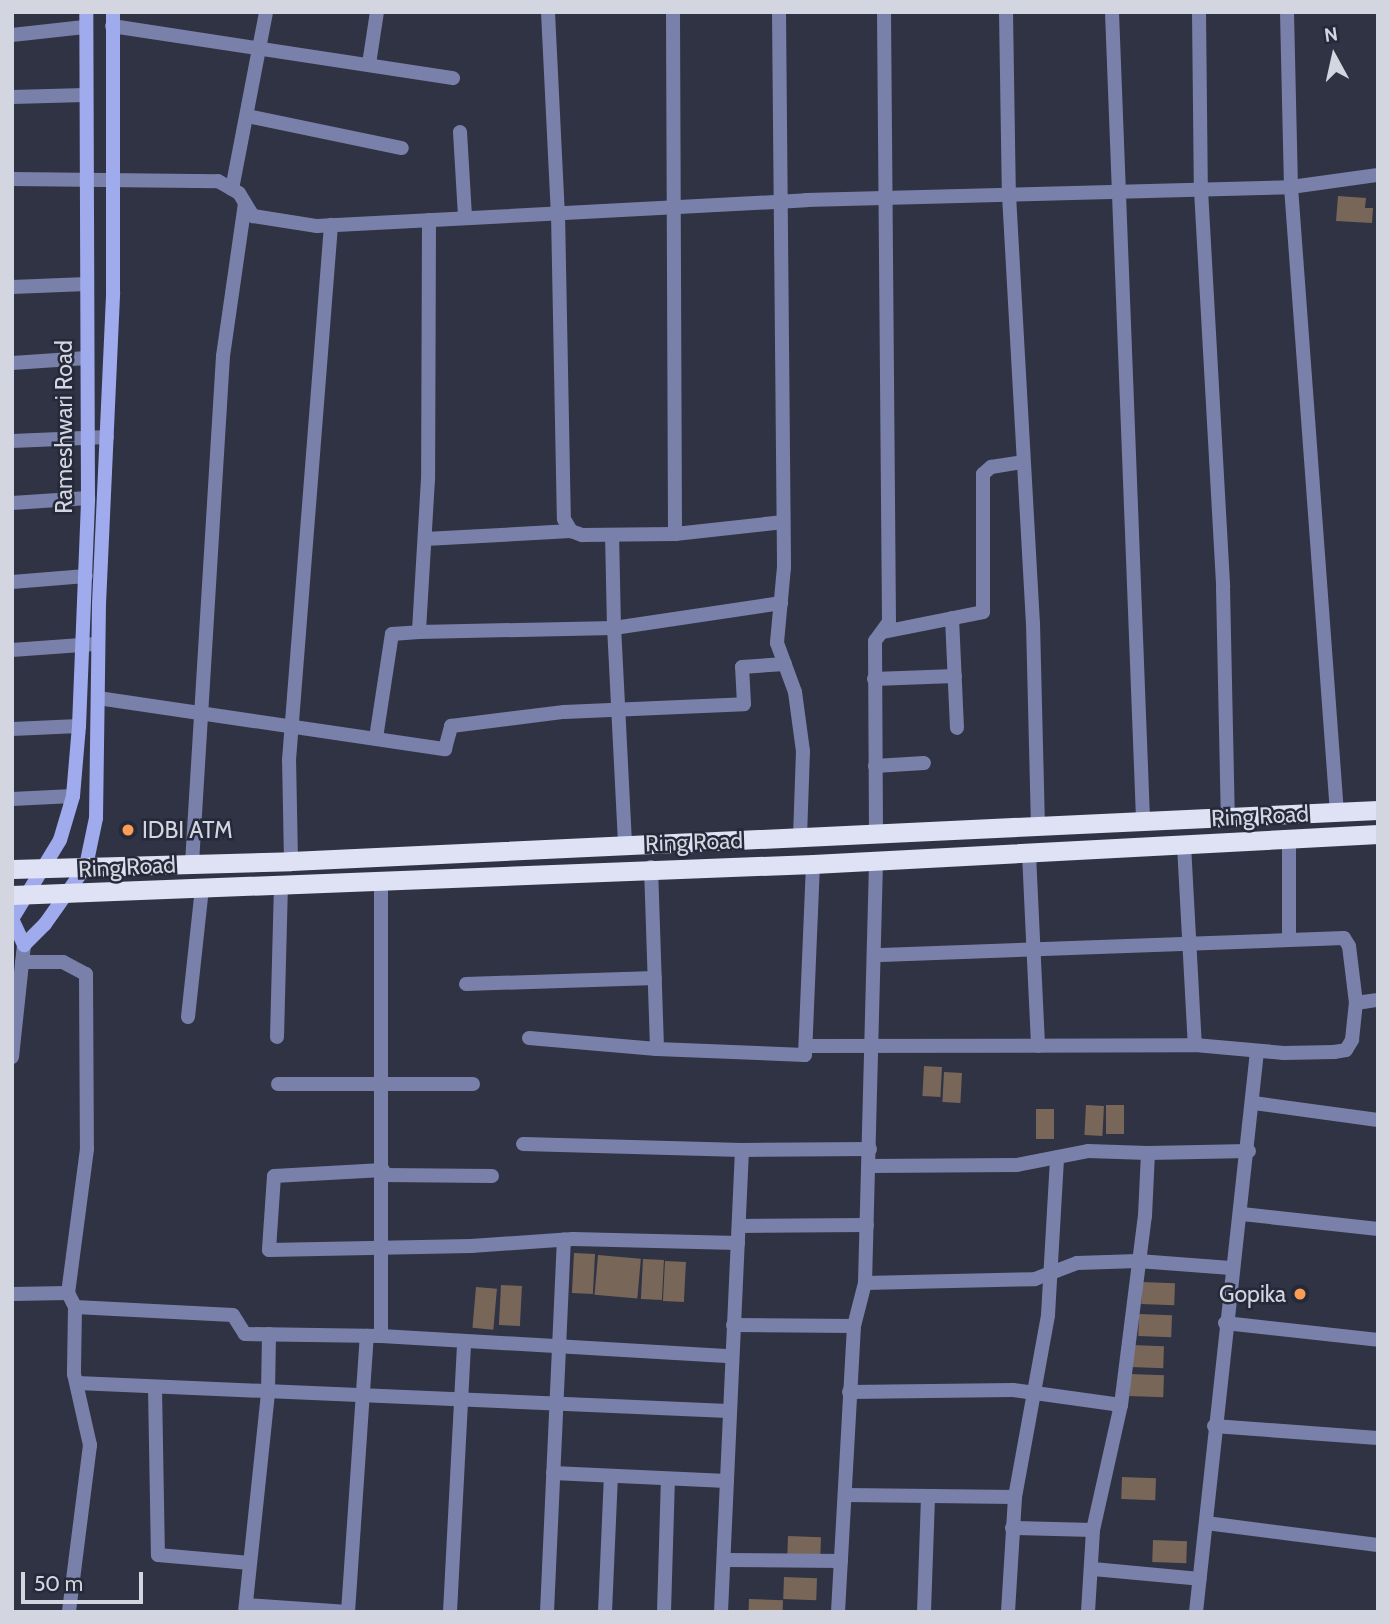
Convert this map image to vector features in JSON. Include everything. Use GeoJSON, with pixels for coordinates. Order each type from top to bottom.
{"type":"FeatureCollection","features":[{"type":"Feature","properties":{"kind":"highway","name":"Ring Road"},"geometry":{"type":"LineString","coordinates":[[12,869],[291,861],[625,843],[1378,810]]}},
{"type":"Feature","properties":{"kind":"highway","name":"Ring Road"},"geometry":{"type":"LineString","coordinates":[[20,894],[67,895],[651,867],[813,864],[1378,834]]}},
{"type":"Feature","properties":{"kind":"main road"},"geometry":{"type":"LineString","coordinates":[[12,919],[24,945],[67,895],[86,866],[96,818],[98,644],[107,437],[113,180],[112,19]]}},
{"type":"Feature","properties":{"kind":"main road","name":"Rameshwari Road"},"geometry":{"type":"LineString","coordinates":[[12,919],[20,894],[46,867],[60,839],[73,796],[79,726],[88,498],[86,20]]}},
{"type":"Feature","properties":{"kind":"street"},"geometry":{"type":"LineString","coordinates":[[232,189],[267,12]]}},
{"type":"Feature","properties":{"kind":"street"},"geometry":{"type":"LineString","coordinates":[[369,64],[377,12]]}},
{"type":"Feature","properties":{"kind":"street"},"geometry":{"type":"LineString","coordinates":[[548,12],[558,213],[564,519],[571,531]]}},
{"type":"Feature","properties":{"kind":"street"},"geometry":{"type":"LineString","coordinates":[[673,12],[677,207],[675,534]]}},
{"type":"Feature","properties":{"kind":"street"},"geometry":{"type":"LineString","coordinates":[[779,12],[783,522],[777,643],[795,691],[803,751],[800,836]]}},
{"type":"Feature","properties":{"kind":"street"},"geometry":{"type":"LineString","coordinates":[[876,832],[875,641],[889,622],[884,12]]}},
{"type":"Feature","properties":{"kind":"street"},"geometry":{"type":"LineString","coordinates":[[1006,12],[1009,195],[1038,826]]}},
{"type":"Feature","properties":{"kind":"street"},"geometry":{"type":"LineString","coordinates":[[1112,12],[1143,820]]}},
{"type":"Feature","properties":{"kind":"street"},"geometry":{"type":"LineString","coordinates":[[1199,12],[1201,190],[1223,587],[1228,818]]}},
{"type":"Feature","properties":{"kind":"street"},"geometry":{"type":"LineString","coordinates":[[1287,12],[1291,187],[1337,813]]}},
{"type":"Feature","properties":{"kind":"street"},"geometry":{"type":"LineString","coordinates":[[112,19],[453,78]]}},
{"type":"Feature","properties":{"kind":"street"},"geometry":{"type":"LineString","coordinates":[[12,35],[86,20]]}},
{"type":"Feature","properties":{"kind":"street"},"geometry":{"type":"LineString","coordinates":[[12,97],[85,95]]}},
{"type":"Feature","properties":{"kind":"street"},"geometry":{"type":"LineString","coordinates":[[247,116],[402,148]]}},
{"type":"Feature","properties":{"kind":"street"},"geometry":{"type":"LineString","coordinates":[[460,132],[465,217]]}},
{"type":"Feature","properties":{"kind":"street"},"geometry":{"type":"LineString","coordinates":[[12,179],[218,181],[232,189],[253,216],[331,225],[782,201],[1291,187],[1378,175]]}},
{"type":"Feature","properties":{"kind":"street"},"geometry":{"type":"LineString","coordinates":[[192,863],[223,356],[245,204]]}},
{"type":"Feature","properties":{"kind":"street"},"geometry":{"type":"LineString","coordinates":[[419,632],[425,539],[429,220]]}},
{"type":"Feature","properties":{"kind":"street"},"geometry":{"type":"LineString","coordinates":[[291,861],[292,725],[331,225]]}},
{"type":"Feature","properties":{"kind":"street"},"geometry":{"type":"LineString","coordinates":[[12,287],[87,284]]}},
{"type":"Feature","properties":{"kind":"street"},"geometry":{"type":"LineString","coordinates":[[12,363],[88,358]]}},
{"type":"Feature","properties":{"kind":"street"},"geometry":{"type":"LineString","coordinates":[[12,441],[107,437]]}},
{"type":"Feature","properties":{"kind":"street"},"geometry":{"type":"LineString","coordinates":[[883,632],[983,612],[983,474],[991,467],[1023,462]]}},
{"type":"Feature","properties":{"kind":"street"},"geometry":{"type":"LineString","coordinates":[[12,503],[88,498]]}},
{"type":"Feature","properties":{"kind":"street"},"geometry":{"type":"LineString","coordinates":[[425,539],[571,531],[612,535],[675,534],[783,522]]}},
{"type":"Feature","properties":{"kind":"street"},"geometry":{"type":"LineString","coordinates":[[612,535],[625,843]]}},
{"type":"Feature","properties":{"kind":"street"},"geometry":{"type":"LineString","coordinates":[[12,582],[86,576]]}},
{"type":"Feature","properties":{"kind":"street"},"geometry":{"type":"LineString","coordinates":[[376,738],[392,634],[614,628],[781,604]]}},
{"type":"Feature","properties":{"kind":"street"},"geometry":{"type":"LineString","coordinates":[[952,618],[957,727]]}},
{"type":"Feature","properties":{"kind":"street"},"geometry":{"type":"LineString","coordinates":[[12,650],[98,644]]}},
{"type":"Feature","properties":{"kind":"street"},"geometry":{"type":"LineString","coordinates":[[98,698],[445,749],[452,726],[564,712],[618,712],[744,704],[742,667],[785,664]]}},
{"type":"Feature","properties":{"kind":"street"},"geometry":{"type":"LineString","coordinates":[[874,679],[955,676]]}},
{"type":"Feature","properties":{"kind":"street"},"geometry":{"type":"LineString","coordinates":[[12,729],[79,726]]}},
{"type":"Feature","properties":{"kind":"street"},"geometry":{"type":"LineString","coordinates":[[875,766],[924,763]]}},
{"type":"Feature","properties":{"kind":"street"},"geometry":{"type":"LineString","coordinates":[[12,799],[73,796]]}},
{"type":"Feature","properties":{"kind":"street"},"geometry":{"type":"LineString","coordinates":[[1289,839],[1289,940]]}},
{"type":"Feature","properties":{"kind":"street"},"geometry":{"type":"LineString","coordinates":[[1184,845],[1195,1045]]}},
{"type":"Feature","properties":{"kind":"street"},"geometry":{"type":"LineString","coordinates":[[1029,854],[1038,1046]]}},
{"type":"Feature","properties":{"kind":"street"},"geometry":{"type":"LineString","coordinates":[[838,1612],[854,1326],[865,1283],[876,859]]}},
{"type":"Feature","properties":{"kind":"street"},"geometry":{"type":"LineString","coordinates":[[529,1038],[657,1049],[805,1055],[813,864]]}},
{"type":"Feature","properties":{"kind":"street"},"geometry":{"type":"LineString","coordinates":[[651,867],[657,1049]]}},
{"type":"Feature","properties":{"kind":"street"},"geometry":{"type":"LineString","coordinates":[[269,1334],[268,1391],[245,1609],[348,1612],[365,1396],[374,1336],[382,1246],[381,880]]}},
{"type":"Feature","properties":{"kind":"street"},"geometry":{"type":"LineString","coordinates":[[276,1037],[281,884]]}},
{"type":"Feature","properties":{"kind":"street"},"geometry":{"type":"LineString","coordinates":[[188,1017],[202,887]]}},
{"type":"Feature","properties":{"kind":"street"},"geometry":{"type":"LineString","coordinates":[[806,1046],[1195,1045],[1257,1051],[1346,1050],[1352,1040],[1356,1003],[1348,941],[1289,940],[874,955]]}},
{"type":"Feature","properties":{"kind":"street"},"geometry":{"type":"LineString","coordinates":[[12,1057],[24,945]]}},
{"type":"Feature","properties":{"kind":"street"},"geometry":{"type":"LineString","coordinates":[[22,962],[63,961],[86,974],[87,1149],[68,1293],[75,1307],[77,1383],[90,1445],[89,1475],[69,1612]]}},
{"type":"Feature","properties":{"kind":"street"},"geometry":{"type":"LineString","coordinates":[[466,984],[655,978]]}},
{"type":"Feature","properties":{"kind":"street"},"geometry":{"type":"LineString","coordinates":[[1356,1003],[1378,1000]]}},
{"type":"Feature","properties":{"kind":"street"},"geometry":{"type":"LineString","coordinates":[[1196,1612],[1231,1268],[1242,1214],[1249,1151],[1257,1051]]}},
{"type":"Feature","properties":{"kind":"street"},"geometry":{"type":"LineString","coordinates":[[278,1084],[473,1084]]}},
{"type":"Feature","properties":{"kind":"street"},"geometry":{"type":"LineString","coordinates":[[1254,1103],[1378,1120]]}},
{"type":"Feature","properties":{"kind":"street"},"geometry":{"type":"LineString","coordinates":[[523,1144],[742,1150],[870,1149]]}},
{"type":"Feature","properties":{"kind":"street"},"geometry":{"type":"LineString","coordinates":[[869,1166],[1017,1166],[1114,1149],[1148,1153],[1249,1151]]}},
{"type":"Feature","properties":{"kind":"street"},"geometry":{"type":"LineString","coordinates":[[721,1612],[726,1560],[730,1356],[742,1150]]}},
{"type":"Feature","properties":{"kind":"street"},"geometry":{"type":"LineString","coordinates":[[1088,1612],[1093,1569],[1093,1530],[1121,1405],[1148,1153]]}},
{"type":"Feature","properties":{"kind":"street"},"geometry":{"type":"LineString","coordinates":[[1008,1612],[1015,1497],[1036,1393],[1052,1270],[1057,1157]]}},
{"type":"Feature","properties":{"kind":"street"},"geometry":{"type":"LineString","coordinates":[[492,1176],[383,1173],[274,1176],[269,1250],[471,1246],[564,1239],[738,1243]]}},
{"type":"Feature","properties":{"kind":"street"},"geometry":{"type":"LineString","coordinates":[[1242,1214],[1378,1229]]}},
{"type":"Feature","properties":{"kind":"street"},"geometry":{"type":"LineString","coordinates":[[738,1226],[867,1224]]}},
{"type":"Feature","properties":{"kind":"street"},"geometry":{"type":"LineString","coordinates":[[547,1612],[554,1404],[561,1348],[564,1239]]}},
{"type":"Feature","properties":{"kind":"street"},"geometry":{"type":"LineString","coordinates":[[865,1283],[1035,1279],[1052,1270],[1077,1263],[1138,1261],[1231,1268]]}},
{"type":"Feature","properties":{"kind":"street"},"geometry":{"type":"LineString","coordinates":[[12,1294],[68,1293]]}},
{"type":"Feature","properties":{"kind":"street"},"geometry":{"type":"LineString","coordinates":[[75,1307],[233,1315],[245,1334],[374,1336],[730,1356]]}},
{"type":"Feature","properties":{"kind":"street"},"geometry":{"type":"LineString","coordinates":[[1225,1323],[1378,1340]]}},
{"type":"Feature","properties":{"kind":"street"},"geometry":{"type":"LineString","coordinates":[[733,1325],[854,1326]]}},
{"type":"Feature","properties":{"kind":"street"},"geometry":{"type":"LineString","coordinates":[[450,1612],[464,1341]]}},
{"type":"Feature","properties":{"kind":"street"},"geometry":{"type":"LineString","coordinates":[[77,1383],[729,1412]]}},
{"type":"Feature","properties":{"kind":"street"},"geometry":{"type":"LineString","coordinates":[[155,1387],[158,1556],[250,1563]]}},
{"type":"Feature","properties":{"kind":"street"},"geometry":{"type":"LineString","coordinates":[[849,1391],[1036,1393],[1121,1405]]}},
{"type":"Feature","properties":{"kind":"street"},"geometry":{"type":"LineString","coordinates":[[1214,1426],[1378,1438]]}},
{"type":"Feature","properties":{"kind":"street"},"geometry":{"type":"LineString","coordinates":[[553,1473],[727,1481]]}},
{"type":"Feature","properties":{"kind":"street"},"geometry":{"type":"LineString","coordinates":[[605,1612],[611,1476]]}},
{"type":"Feature","properties":{"kind":"street"},"geometry":{"type":"LineString","coordinates":[[664,1612],[668,1479]]}},
{"type":"Feature","properties":{"kind":"street"},"geometry":{"type":"LineString","coordinates":[[846,1495],[1015,1497]]}},
{"type":"Feature","properties":{"kind":"street"},"geometry":{"type":"LineString","coordinates":[[924,1612],[928,1496]]}},
{"type":"Feature","properties":{"kind":"street"},"geometry":{"type":"LineString","coordinates":[[1206,1523],[1378,1545]]}},
{"type":"Feature","properties":{"kind":"street"},"geometry":{"type":"LineString","coordinates":[[1012,1528],[1093,1530]]}},
{"type":"Feature","properties":{"kind":"street"},"geometry":{"type":"LineString","coordinates":[[726,1560],[841,1561]]}},
{"type":"Feature","properties":{"kind":"street"},"geometry":{"type":"LineString","coordinates":[[1093,1569],[1200,1579]]}},
{"type":"Feature","properties":{"kind":"building"},"geometry":{"type":"Polygon","coordinates":[[[1338,196],[1366,198],[1365,208],[1373,208],[1372,223],[1336,221],[1338,196]]]}},
{"type":"Feature","properties":{"kind":"building"},"geometry":{"type":"Polygon","coordinates":[[[924,1066],[942,1067],[940,1097],[922,1096],[924,1066]]]}},
{"type":"Feature","properties":{"kind":"building"},"geometry":{"type":"Polygon","coordinates":[[[944,1072],[962,1073],[960,1103],[942,1102],[944,1072]]]}},
{"type":"Feature","properties":{"kind":"building"},"geometry":{"type":"Polygon","coordinates":[[[1086,1105],[1104,1106],[1102,1136],[1084,1135],[1086,1105]]]}},
{"type":"Feature","properties":{"kind":"building"},"geometry":{"type":"Polygon","coordinates":[[[1106,1105],[1124,1105],[1124,1134],[1106,1134],[1106,1105]]]}},
{"type":"Feature","properties":{"kind":"building"},"geometry":{"type":"Polygon","coordinates":[[[1036,1109],[1054,1109],[1054,1139],[1036,1139],[1036,1109]]]}},
{"type":"Feature","properties":{"kind":"building"},"geometry":{"type":"Polygon","coordinates":[[[574,1253],[595,1254],[593,1294],[572,1293],[574,1253]]]}},
{"type":"Feature","properties":{"kind":"building"},"geometry":{"type":"Polygon","coordinates":[[[598,1255],[641,1259],[637,1299],[595,1295],[598,1255]]]}},
{"type":"Feature","properties":{"kind":"building"},"geometry":{"type":"Polygon","coordinates":[[[643,1259],[664,1260],[662,1300],[641,1299],[643,1259]]]}},
{"type":"Feature","properties":{"kind":"building"},"geometry":{"type":"Polygon","coordinates":[[[665,1261],[686,1262],[684,1302],[663,1301],[665,1261]]]}},
{"type":"Feature","properties":{"kind":"building"},"geometry":{"type":"Polygon","coordinates":[[[1142,1282],[1175,1283],[1174,1305],[1141,1304],[1142,1282]]]}},
{"type":"Feature","properties":{"kind":"building"},"geometry":{"type":"Polygon","coordinates":[[[501,1285],[522,1286],[520,1326],[499,1325],[501,1285]]]}},
{"type":"Feature","properties":{"kind":"building"},"geometry":{"type":"Polygon","coordinates":[[[476,1287],[497,1289],[493,1330],[472,1328],[476,1287]]]}},
{"type":"Feature","properties":{"kind":"building"},"geometry":{"type":"Polygon","coordinates":[[[1139,1314],[1172,1315],[1171,1337],[1138,1336],[1139,1314]]]}},
{"type":"Feature","properties":{"kind":"building"},"geometry":{"type":"Polygon","coordinates":[[[1131,1345],[1164,1346],[1163,1368],[1130,1367],[1131,1345]]]}},
{"type":"Feature","properties":{"kind":"building"},"geometry":{"type":"Polygon","coordinates":[[[1130,1374],[1164,1375],[1163,1397],[1129,1396],[1130,1374]]]}},
{"type":"Feature","properties":{"kind":"building"},"geometry":{"type":"Polygon","coordinates":[[[1122,1477],[1156,1478],[1155,1500],[1121,1499],[1122,1477]]]}},
{"type":"Feature","properties":{"kind":"building"},"geometry":{"type":"Polygon","coordinates":[[[788,1536],[821,1537],[820,1559],[787,1558],[788,1536]]]}},
{"type":"Feature","properties":{"kind":"building"},"geometry":{"type":"Polygon","coordinates":[[[1153,1540],[1187,1541],[1186,1563],[1152,1562],[1153,1540]]]}},
{"type":"Feature","properties":{"kind":"building"},"geometry":{"type":"Polygon","coordinates":[[[784,1577],[817,1578],[816,1600],[783,1599],[784,1577]]]}},
{"type":"Feature","properties":{"kind":"building"},"geometry":{"type":"Polygon","coordinates":[[[749,1599],[783,1600],[783,1612],[749,1612],[749,1599]]]}},
{"type":"Feature","properties":{"kind":"place","name":"IDBI ATM"},"geometry":{"type":"Point","coordinates":[128,830]}},
{"type":"Feature","properties":{"kind":"place","name":"Gopika"},"geometry":{"type":"Point","coordinates":[1300,1294]}}]}
